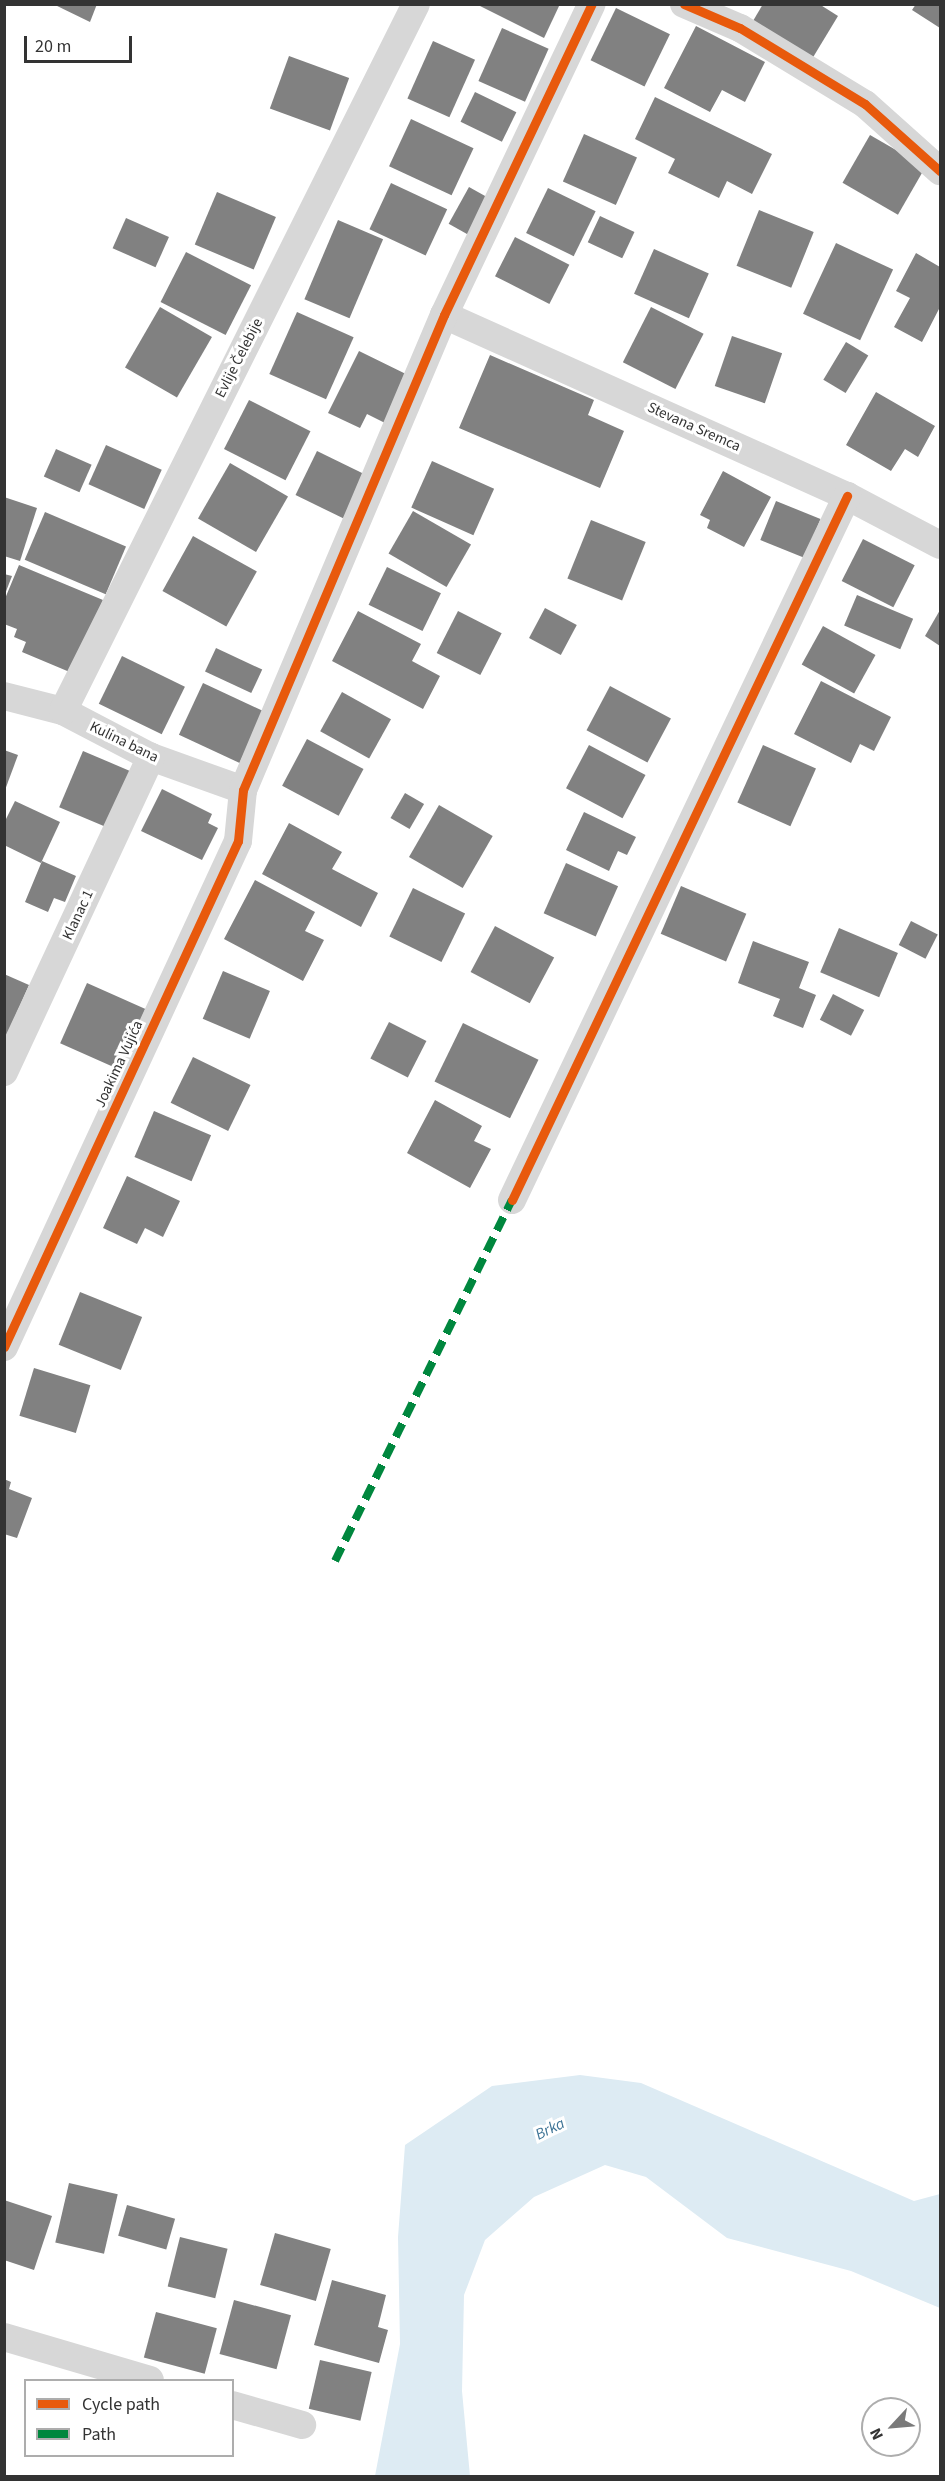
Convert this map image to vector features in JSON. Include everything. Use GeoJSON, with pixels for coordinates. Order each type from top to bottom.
{"type":"FeatureCollection","features":[{"type":"Feature","properties":{"kind":"street","name":"Evlije Čelebije"},"geometry":{"type":"LineString","coordinates":[[63,711],[416,4]]}},
{"type":"Feature","properties":{"kind":"street","name":"Joakima Vujića"},"geometry":{"type":"LineString","coordinates":[[4,1347],[238,841],[243,790],[444,315],[592,4]]}},
{"type":"Feature","properties":{"kind":"street"},"geometry":{"type":"LineString","coordinates":[[684,4],[740,28],[865,104],[940,171]]}},
{"type":"Feature","properties":{"kind":"street","name":"Stevana Sremca"},"geometry":{"type":"LineString","coordinates":[[444,315],[847,496],[940,545]]}},
{"type":"Feature","properties":{"kind":"street"},"geometry":{"type":"LineString","coordinates":[[512,1200],[847,496]]}},
{"type":"Feature","properties":{"kind":"street","name":"Kulina bana"},"geometry":{"type":"LineString","coordinates":[[4,696],[63,711],[151,757],[243,790]]}},
{"type":"Feature","properties":{"kind":"street","name":"Klanac 1"},"geometry":{"type":"LineString","coordinates":[[4,1072],[151,757]]}},
{"type":"Feature","properties":{"kind":"street"},"geometry":{"type":"LineString","coordinates":[[4,2337],[147,2379]]}},
{"type":"Feature","properties":{"kind":"street"},"geometry":{"type":"LineString","coordinates":[[234,2406],[302,2425]]}},
{"type":"Feature","properties":{"kind":"water","name":"Brka"},"geometry":{"type":"Polygon","coordinates":[[[580,2075],[641,2083],[914,2201],[940,2194],[940,2308],[851,2271],[727,2238],[646,2177],[605,2165],[534,2197],[485,2240],[464,2295],[462,2391],[470,2476],[375,2476],[400,2344],[398,2237],[405,2145],[492,2086],[580,2075]]]}},
{"type":"Feature","properties":{"kind":"building"},"geometry":{"type":"Polygon","coordinates":[[[53,4],[97,4],[90,22],[53,4]]]}},
{"type":"Feature","properties":{"kind":"building"},"geometry":{"type":"Polygon","coordinates":[[[476,4],[560,4],[544,38],[476,4]]]}},
{"type":"Feature","properties":{"kind":"building"},"geometry":{"type":"Polygon","coordinates":[[[763,4],[819,4],[838,16],[812,59],[753,21],[763,4]]]}},
{"type":"Feature","properties":{"kind":"building"},"geometry":{"type":"Polygon","coordinates":[[[916,4],[940,4],[940,28],[912,10],[916,4]]]}},
{"type":"Feature","properties":{"kind":"building"},"geometry":{"type":"Polygon","coordinates":[[[616,8],[670,34],[645,86],[591,60],[616,8]]]}},
{"type":"Feature","properties":{"kind":"building"},"geometry":{"type":"Polygon","coordinates":[[[696,26],[765,62],[745,102],[722,90],[710,112],[664,88],[696,26]]]}},
{"type":"Feature","properties":{"kind":"building"},"geometry":{"type":"Polygon","coordinates":[[[502,28],[549,49],[525,102],[478,81],[502,28]]]}},
{"type":"Feature","properties":{"kind":"building"},"geometry":{"type":"Polygon","coordinates":[[[433,41],[475,60],[449,117],[407,99],[433,41]]]}},
{"type":"Feature","properties":{"kind":"building"},"geometry":{"type":"Polygon","coordinates":[[[289,56],[349,78],[330,131],[270,109],[289,56]]]}},
{"type":"Feature","properties":{"kind":"building"},"geometry":{"type":"Polygon","coordinates":[[[475,92],[516,112],[502,142],[461,122],[475,92]]]}},
{"type":"Feature","properties":{"kind":"building"},"geometry":{"type":"Polygon","coordinates":[[[655,97],[772,154],[752,194],[727,181],[719,198],[668,173],[675,159],[635,139],[655,97]]]}},
{"type":"Feature","properties":{"kind":"building"},"geometry":{"type":"Polygon","coordinates":[[[411,119],[474,148],[452,195],[389,166],[411,119]]]}},
{"type":"Feature","properties":{"kind":"building"},"geometry":{"type":"Polygon","coordinates":[[[584,134],[637,158],[616,205],[563,182],[584,134]]]}},
{"type":"Feature","properties":{"kind":"building"},"geometry":{"type":"Polygon","coordinates":[[[870,135],[925,167],[898,215],[842,183],[870,135]]]}},
{"type":"Feature","properties":{"kind":"building"},"geometry":{"type":"Polygon","coordinates":[[[391,183],[447,209],[426,255],[369,229],[391,183]]]}},
{"type":"Feature","properties":{"kind":"building"},"geometry":{"type":"Polygon","coordinates":[[[469,187],[489,198],[469,235],[449,224],[469,187]]]}},
{"type":"Feature","properties":{"kind":"building"},"geometry":{"type":"Polygon","coordinates":[[[548,188],[596,211],[574,256],[526,233],[548,188]]]}},
{"type":"Feature","properties":{"kind":"building"},"geometry":{"type":"Polygon","coordinates":[[[217,192],[276,217],[254,269],[195,244],[217,192]]]}},
{"type":"Feature","properties":{"kind":"building"},"geometry":{"type":"Polygon","coordinates":[[[759,210],[814,232],[791,288],[737,266],[759,210]]]}},
{"type":"Feature","properties":{"kind":"building"},"geometry":{"type":"Polygon","coordinates":[[[600,216],[634,232],[622,258],[588,242],[600,216]]]}},
{"type":"Feature","properties":{"kind":"building"},"geometry":{"type":"Polygon","coordinates":[[[126,218],[169,237],[156,267],[113,248],[126,218]]]}},
{"type":"Feature","properties":{"kind":"building"},"geometry":{"type":"Polygon","coordinates":[[[338,220],[383,239],[350,318],[304,299],[338,220]]]}},
{"type":"Feature","properties":{"kind":"building"},"geometry":{"type":"Polygon","coordinates":[[[515,237],[569,265],[549,304],[495,276],[515,237]]]}},
{"type":"Feature","properties":{"kind":"building"},"geometry":{"type":"Polygon","coordinates":[[[836,243],[893,270],[860,340],[803,314],[836,243]]]}},
{"type":"Feature","properties":{"kind":"building"},"geometry":{"type":"Polygon","coordinates":[[[654,249],[709,273],[689,318],[634,294],[654,249]]]}},
{"type":"Feature","properties":{"kind":"building"},"geometry":{"type":"Polygon","coordinates":[[[186,252],[251,285],[226,335],[161,302],[186,252]]]}},
{"type":"Feature","properties":{"kind":"building"},"geometry":{"type":"Polygon","coordinates":[[[916,253],[940,267],[940,307],[922,342],[894,327],[910,298],[896,291],[916,253]]]}},
{"type":"Feature","properties":{"kind":"building"},"geometry":{"type":"Polygon","coordinates":[[[160,307],[212,337],[177,398],[125,368],[160,307]]]}},
{"type":"Feature","properties":{"kind":"building"},"geometry":{"type":"Polygon","coordinates":[[[651,307],[704,334],[675,389],[623,362],[651,307]]]}},
{"type":"Feature","properties":{"kind":"building"},"geometry":{"type":"Polygon","coordinates":[[[297,312],[354,337],[326,399],[269,374],[297,312]]]}},
{"type":"Feature","properties":{"kind":"building"},"geometry":{"type":"Polygon","coordinates":[[[732,336],[782,353],[765,403],[715,386],[732,336]]]}},
{"type":"Feature","properties":{"kind":"building"},"geometry":{"type":"Polygon","coordinates":[[[846,342],[868,355],[846,393],[823,380],[846,342]]]}},
{"type":"Feature","properties":{"kind":"building"},"geometry":{"type":"Polygon","coordinates":[[[359,351],[412,377],[389,425],[367,414],[360,428],[328,413],[359,351]]]}},
{"type":"Feature","properties":{"kind":"building"},"geometry":{"type":"Polygon","coordinates":[[[490,355],[594,400],[588,415],[624,431],[600,488],[459,428],[490,355]]]}},
{"type":"Feature","properties":{"kind":"building"},"geometry":{"type":"Polygon","coordinates":[[[876,392],[935,426],[918,457],[905,449],[891,471],[846,445],[876,392]]]}},
{"type":"Feature","properties":{"kind":"building"},"geometry":{"type":"Polygon","coordinates":[[[249,400],[310,431],[286,480],[224,449],[249,400]]]}},
{"type":"Feature","properties":{"kind":"building"},"geometry":{"type":"Polygon","coordinates":[[[106,445],[162,470],[144,509],[89,484],[106,445]]]}},
{"type":"Feature","properties":{"kind":"building"},"geometry":{"type":"Polygon","coordinates":[[[56,449],[92,465],[79,492],[44,476],[56,449]]]}},
{"type":"Feature","properties":{"kind":"building"},"geometry":{"type":"Polygon","coordinates":[[[317,451],[368,476],[347,520],[296,495],[317,451]]]}},
{"type":"Feature","properties":{"kind":"building"},"geometry":{"type":"Polygon","coordinates":[[[432,461],[494,489],[473,535],[411,508],[432,461]]]}},
{"type":"Feature","properties":{"kind":"building"},"geometry":{"type":"Polygon","coordinates":[[[230,463],[288,496],[256,552],[198,518],[230,463]]]}},
{"type":"Feature","properties":{"kind":"building"},"geometry":{"type":"Polygon","coordinates":[[[723,471],[771,497],[744,547],[707,528],[710,520],[700,515],[723,471]]]}},
{"type":"Feature","properties":{"kind":"building"},"geometry":{"type":"Polygon","coordinates":[[[4,497],[37,508],[20,561],[4,556],[4,497]]]}},
{"type":"Feature","properties":{"kind":"building"},"geometry":{"type":"Polygon","coordinates":[[[776,501],[821,519],[805,558],[760,540],[776,501]]]}},
{"type":"Feature","properties":{"kind":"building"},"geometry":{"type":"Polygon","coordinates":[[[413,511],[471,544],[447,587],[389,553],[413,511]]]}},
{"type":"Feature","properties":{"kind":"building"},"geometry":{"type":"Polygon","coordinates":[[[45,512],[126,546],[106,594],[25,560],[45,512]]]}},
{"type":"Feature","properties":{"kind":"building"},"geometry":{"type":"Polygon","coordinates":[[[591,520],[646,542],[622,601],[567,578],[591,520]]]}},
{"type":"Feature","properties":{"kind":"building"},"geometry":{"type":"Polygon","coordinates":[[[193,536],[257,571],[226,626],[162,591],[193,536]]]}},
{"type":"Feature","properties":{"kind":"building"},"geometry":{"type":"Polygon","coordinates":[[[863,539],[915,565],[893,607],[842,581],[863,539]]]}},
{"type":"Feature","properties":{"kind":"building"},"geometry":{"type":"Polygon","coordinates":[[[19,565],[103,600],[72,673],[22,652],[26,642],[14,637],[17,629],[4,624],[4,601],[19,565]]]}},
{"type":"Feature","properties":{"kind":"building"},"geometry":{"type":"Polygon","coordinates":[[[387,567],[441,593],[423,631],[369,605],[387,567]]]}},
{"type":"Feature","properties":{"kind":"building"},"geometry":{"type":"Polygon","coordinates":[[[4,574],[12,576],[5,594],[4,594],[4,574]]]}},
{"type":"Feature","properties":{"kind":"building"},"geometry":{"type":"Polygon","coordinates":[[[857,595],[913,619],[900,649],[844,625],[857,595]]]}},
{"type":"Feature","properties":{"kind":"building"},"geometry":{"type":"Polygon","coordinates":[[[545,608],[577,625],[561,655],[529,638],[545,608]]]}},
{"type":"Feature","properties":{"kind":"building"},"geometry":{"type":"Polygon","coordinates":[[[940,610],[940,646],[925,636],[940,610]]]}},
{"type":"Feature","properties":{"kind":"building"},"geometry":{"type":"Polygon","coordinates":[[[358,611],[421,644],[412,661],[440,676],[423,709],[332,661],[358,611]]]}},
{"type":"Feature","properties":{"kind":"building"},"geometry":{"type":"Polygon","coordinates":[[[458,611],[502,633],[480,675],[437,653],[458,611]]]}},
{"type":"Feature","properties":{"kind":"building"},"geometry":{"type":"Polygon","coordinates":[[[823,626],[875,655],[854,694],[802,664],[823,626]]]}},
{"type":"Feature","properties":{"kind":"building"},"geometry":{"type":"Polygon","coordinates":[[[216,648],[262,670],[251,693],[205,672],[216,648]]]}},
{"type":"Feature","properties":{"kind":"building"},"geometry":{"type":"Polygon","coordinates":[[[122,656],[185,687],[162,734],[99,704],[122,656]]]}},
{"type":"Feature","properties":{"kind":"building"},"geometry":{"type":"Polygon","coordinates":[[[821,681],[891,717],[874,751],[860,744],[851,763],[794,734],[821,681]]]}},
{"type":"Feature","properties":{"kind":"building"},"geometry":{"type":"Polygon","coordinates":[[[203,683],[264,711],[240,763],[179,735],[203,683]]]}},
{"type":"Feature","properties":{"kind":"building"},"geometry":{"type":"Polygon","coordinates":[[[610,686],[671,718],[647,763],[587,730],[610,686]]]}},
{"type":"Feature","properties":{"kind":"building"},"geometry":{"type":"Polygon","coordinates":[[[342,692],[391,719],[369,759],[320,731],[342,692]]]}},
{"type":"Feature","properties":{"kind":"building"},"geometry":{"type":"Polygon","coordinates":[[[307,739],[364,769],[339,816],[282,786],[307,739]]]}},
{"type":"Feature","properties":{"kind":"building"},"geometry":{"type":"Polygon","coordinates":[[[589,745],[646,775],[623,818],[566,788],[589,745]]]}},
{"type":"Feature","properties":{"kind":"building"},"geometry":{"type":"Polygon","coordinates":[[[763,745],[816,769],[790,826],[737,803],[763,745]]]}},
{"type":"Feature","properties":{"kind":"building"},"geometry":{"type":"Polygon","coordinates":[[[4,750],[18,755],[5,790],[4,790],[4,750]]]}},
{"type":"Feature","properties":{"kind":"building"},"geometry":{"type":"Polygon","coordinates":[[[83,751],[136,774],[113,830],[59,807],[83,751]]]}},
{"type":"Feature","properties":{"kind":"building"},"geometry":{"type":"Polygon","coordinates":[[[162,789],[212,814],[208,823],[218,828],[202,860],[141,831],[162,789]]]}},
{"type":"Feature","properties":{"kind":"building"},"geometry":{"type":"Polygon","coordinates":[[[405,793],[424,804],[410,829],[390,818],[405,793]]]}},
{"type":"Feature","properties":{"kind":"building"},"geometry":{"type":"Polygon","coordinates":[[[15,801],[60,822],[41,863],[4,845],[4,823],[15,801]]]}},
{"type":"Feature","properties":{"kind":"building"},"geometry":{"type":"Polygon","coordinates":[[[439,805],[493,836],[463,888],[409,857],[439,805]]]}},
{"type":"Feature","properties":{"kind":"building"},"geometry":{"type":"Polygon","coordinates":[[[584,812],[636,837],[627,855],[618,851],[609,871],[566,850],[584,812]]]}},
{"type":"Feature","properties":{"kind":"building"},"geometry":{"type":"Polygon","coordinates":[[[289,823],[342,852],[332,869],[378,893],[361,927],[262,874],[289,823]]]}},
{"type":"Feature","properties":{"kind":"building"},"geometry":{"type":"Polygon","coordinates":[[[42,861],[76,876],[65,902],[54,898],[48,912],[25,902],[42,861]]]}},
{"type":"Feature","properties":{"kind":"building"},"geometry":{"type":"Polygon","coordinates":[[[566,863],[618,886],[596,936],[544,913],[566,863]]]}},
{"type":"Feature","properties":{"kind":"building"},"geometry":{"type":"Polygon","coordinates":[[[255,880],[315,912],[305,931],[324,940],[303,981],[224,939],[255,880]]]}},
{"type":"Feature","properties":{"kind":"building"},"geometry":{"type":"Polygon","coordinates":[[[681,886],[746,914],[726,962],[661,934],[681,886]]]}},
{"type":"Feature","properties":{"kind":"building"},"geometry":{"type":"Polygon","coordinates":[[[413,888],[465,913],[441,962],[389,937],[413,888]]]}},
{"type":"Feature","properties":{"kind":"building"},"geometry":{"type":"Polygon","coordinates":[[[911,921],[938,935],[925,959],[899,945],[911,921]]]}},
{"type":"Feature","properties":{"kind":"building"},"geometry":{"type":"Polygon","coordinates":[[[495,926],[554,957],[530,1003],[471,972],[495,926]]]}},
{"type":"Feature","properties":{"kind":"building"},"geometry":{"type":"Polygon","coordinates":[[[839,928],[898,953],[879,997],[820,972],[839,928]]]}},
{"type":"Feature","properties":{"kind":"building"},"geometry":{"type":"Polygon","coordinates":[[[753,941],[809,962],[799,988],[816,995],[803,1028],[773,1016],[780,999],[738,983],[753,941]]]}},
{"type":"Feature","properties":{"kind":"building"},"geometry":{"type":"Polygon","coordinates":[[[223,971],[270,991],[250,1039],[203,1019],[223,971]]]}},
{"type":"Feature","properties":{"kind":"building"},"geometry":{"type":"Polygon","coordinates":[[[4,974],[29,985],[4,1042],[4,974]]]}},
{"type":"Feature","properties":{"kind":"building"},"geometry":{"type":"Polygon","coordinates":[[[87,983],[145,1009],[119,1069],[60,1043],[87,983]]]}},
{"type":"Feature","properties":{"kind":"building"},"geometry":{"type":"Polygon","coordinates":[[[833,994],[864,1010],[851,1036],[820,1020],[833,994]]]}},
{"type":"Feature","properties":{"kind":"building"},"geometry":{"type":"Polygon","coordinates":[[[389,1022],[426,1041],[408,1078],[370,1059],[389,1022]]]}},
{"type":"Feature","properties":{"kind":"building"},"geometry":{"type":"Polygon","coordinates":[[[463,1023],[538,1060],[510,1118],[435,1081],[463,1023]]]}},
{"type":"Feature","properties":{"kind":"building"},"geometry":{"type":"Polygon","coordinates":[[[193,1057],[251,1085],[228,1131],[171,1103],[193,1057]]]}},
{"type":"Feature","properties":{"kind":"building"},"geometry":{"type":"Polygon","coordinates":[[[435,1100],[482,1126],[474,1141],[491,1149],[470,1188],[407,1153],[435,1100]]]}},
{"type":"Feature","properties":{"kind":"building"},"geometry":{"type":"Polygon","coordinates":[[[154,1111],[211,1135],[192,1181],[134,1157],[154,1111]]]}},
{"type":"Feature","properties":{"kind":"building"},"geometry":{"type":"Polygon","coordinates":[[[127,1176],[180,1201],[163,1237],[145,1228],[137,1244],[103,1228],[127,1176]]]}},
{"type":"Feature","properties":{"kind":"building"},"geometry":{"type":"Polygon","coordinates":[[[80,1292],[142,1317],[121,1370],[59,1345],[80,1292]]]}},
{"type":"Feature","properties":{"kind":"building"},"geometry":{"type":"Polygon","coordinates":[[[34,1368],[90,1385],[76,1433],[19,1416],[34,1368]]]}},
{"type":"Feature","properties":{"kind":"building"},"geometry":{"type":"Polygon","coordinates":[[[4,1479],[11,1482],[9,1489],[32,1498],[17,1538],[4,1534],[4,1479]]]}},
{"type":"Feature","properties":{"kind":"building"},"geometry":{"type":"Polygon","coordinates":[[[69,2183],[118,2194],[104,2254],[55,2242],[69,2183]]]}},
{"type":"Feature","properties":{"kind":"building"},"geometry":{"type":"Polygon","coordinates":[[[4,2200],[52,2216],[34,2270],[4,2260],[4,2200]]]}},
{"type":"Feature","properties":{"kind":"building"},"geometry":{"type":"Polygon","coordinates":[[[127,2205],[175,2219],[166,2250],[118,2236],[127,2205]]]}},
{"type":"Feature","properties":{"kind":"building"},"geometry":{"type":"Polygon","coordinates":[[[275,2233],[331,2249],[316,2301],[260,2285],[275,2233]]]}},
{"type":"Feature","properties":{"kind":"building"},"geometry":{"type":"Polygon","coordinates":[[[180,2237],[228,2249],[215,2298],[168,2286],[180,2237]]]}},
{"type":"Feature","properties":{"kind":"building"},"geometry":{"type":"Polygon","coordinates":[[[332,2280],[386,2295],[378,2327],[388,2330],[379,2363],[314,2345],[332,2280]]]}},
{"type":"Feature","properties":{"kind":"building"},"geometry":{"type":"Polygon","coordinates":[[[234,2300],[291,2315],[276,2369],[220,2354],[234,2300]]]}},
{"type":"Feature","properties":{"kind":"building"},"geometry":{"type":"Polygon","coordinates":[[[156,2312],[217,2328],[205,2374],[144,2357],[156,2312]]]}},
{"type":"Feature","properties":{"kind":"building"},"geometry":{"type":"Polygon","coordinates":[[[320,2360],[372,2372],[360,2421],[309,2409],[320,2360]]]}},
{"type":"Feature","properties":{"kind":"marked path"},"geometry":{"type":"LineString","coordinates":[[335,1561],[512,1200]]}},
{"type":"Feature","properties":{"kind":"cycle path"},"geometry":{"type":"LineString","coordinates":[[4,1347],[238,841],[243,790],[444,315],[592,4]]}},
{"type":"Feature","properties":{"kind":"cycle path"},"geometry":{"type":"LineString","coordinates":[[684,4],[740,28],[865,104],[940,171]]}},
{"type":"Feature","properties":{"kind":"cycle path"},"geometry":{"type":"LineString","coordinates":[[512,1200],[847,496]]}}]}
